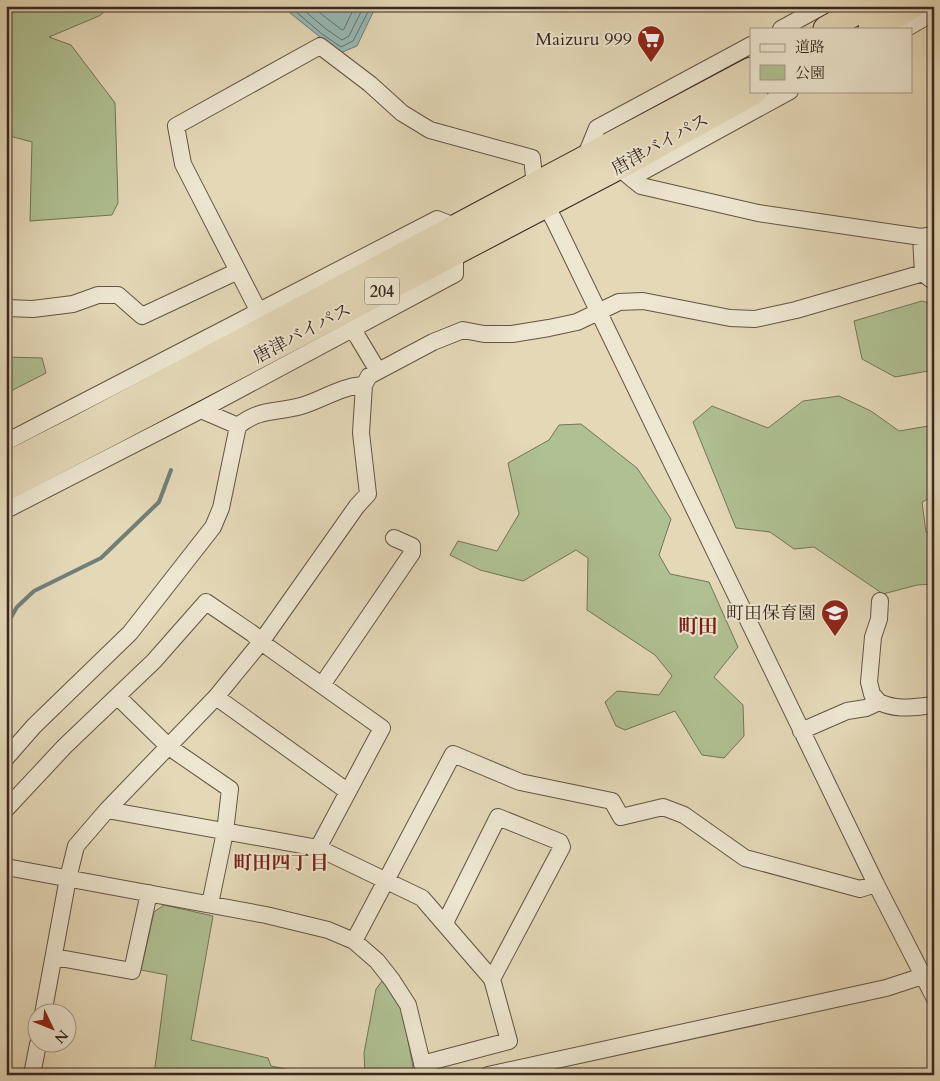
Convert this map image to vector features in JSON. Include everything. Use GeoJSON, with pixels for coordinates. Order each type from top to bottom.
{"type":"FeatureCollection","features":[{"type":"Feature","properties":{"kind":"highway"},"geometry":{"type":"LineString","coordinates":[[828,28],[867,6]]}},
{"type":"Feature","properties":{"kind":"highway"},"geometry":{"type":"LineString","coordinates":[[873,28],[912,6]]}},
{"type":"Feature","properties":{"kind":"highway","name":"唐津バイパス"},"geometry":{"type":"LineString","coordinates":[[6,465],[83,437],[344,327],[540,195],[584,160],[750,71]]}},
{"type":"Feature","properties":{"kind":"highway","name":"唐津バイパス"},"geometry":{"type":"LineString","coordinates":[[6,488],[289,306],[457,227],[540,195],[624,173],[753,92]]}},
{"type":"Feature","properties":{"kind":"street"},"geometry":{"type":"LineString","coordinates":[[784,28],[823,6]]}},
{"type":"Feature","properties":{"kind":"street"},"geometry":{"type":"LineString","coordinates":[[907,28],[924,18],[926,6]]}},
{"type":"Feature","properties":{"kind":"street"},"geometry":{"type":"LineString","coordinates":[[258,312],[183,164],[176,126],[320,46],[370,84],[402,113],[430,130],[532,158],[540,195],[876,884],[929,974],[934,997]]}},
{"type":"Feature","properties":{"kind":"street"},"geometry":{"type":"LineString","coordinates":[[584,160],[597,128],[750,46]]}},
{"type":"Feature","properties":{"kind":"street"},"geometry":{"type":"LineString","coordinates":[[45,1004],[68,878],[76,846],[107,810],[216,697],[261,642],[357,506],[368,494],[361,433],[364,385],[369,376],[456,332],[463,330],[484,334],[512,334],[578,322],[619,302],[643,301],[721,316],[755,319],[928,277],[927,236],[758,213],[641,186],[624,173],[788,92]]}},
{"type":"Feature","properties":{"kind":"street"},"geometry":{"type":"LineString","coordinates":[[6,308],[33,309],[73,304],[98,295],[118,295],[142,316],[238,271]]}},
{"type":"Feature","properties":{"kind":"street"},"geometry":{"type":"LineString","coordinates":[[6,510],[83,437],[258,312],[289,306]]}},
{"type":"Feature","properties":{"kind":"street"},"geometry":{"type":"LineString","coordinates":[[6,442],[83,437],[201,410],[344,327],[357,336],[378,371]]}},
{"type":"Feature","properties":{"kind":"street"},"geometry":{"type":"LineString","coordinates":[[6,758],[34,726],[130,633],[213,527],[221,508],[238,426],[248,418],[258,414],[301,406],[352,385],[364,385]]}},
{"type":"Feature","properties":{"kind":"street"},"geometry":{"type":"LineString","coordinates":[[201,410],[238,426]]}},
{"type":"Feature","properties":{"kind":"street"},"geometry":{"type":"LineString","coordinates":[[322,685],[412,553],[412,546],[394,538]]}},
{"type":"Feature","properties":{"kind":"street"},"geometry":{"type":"LineString","coordinates":[[880,601],[879,619],[872,637],[869,682],[872,694],[879,702],[890,707],[903,709],[934,704]]}},
{"type":"Feature","properties":{"kind":"street"},"geometry":{"type":"LineString","coordinates":[[6,809],[65,746],[154,661],[206,602],[254,634],[261,642],[382,728],[318,848]]}},
{"type":"Feature","properties":{"kind":"street"},"geometry":{"type":"LineString","coordinates":[[118,697],[169,747],[230,789],[225,832],[210,904]]}},
{"type":"Feature","properties":{"kind":"street"},"geometry":{"type":"LineString","coordinates":[[216,697],[347,791]]}},
{"type":"Feature","properties":{"kind":"street"},"geometry":{"type":"LineString","coordinates":[[801,731],[847,711],[866,708],[879,702]]}},
{"type":"Feature","properties":{"kind":"street"},"geometry":{"type":"LineString","coordinates":[[354,941],[454,754],[520,782],[612,801],[621,817],[663,807],[684,815],[744,858],[860,889],[876,884]]}},
{"type":"Feature","properties":{"kind":"street"},"geometry":{"type":"LineString","coordinates":[[6,868],[266,915],[328,930],[354,941],[377,961],[408,1005],[423,1069],[509,1041],[492,979],[422,898],[318,848],[107,810]]}},
{"type":"Feature","properties":{"kind":"street"},"geometry":{"type":"LineString","coordinates":[[445,924],[498,817],[560,842],[562,847],[492,979]]}},
{"type":"Feature","properties":{"kind":"street"},"geometry":{"type":"LineString","coordinates":[[54,957],[132,971],[148,893]]}},
{"type":"Feature","properties":{"kind":"street"},"geometry":{"type":"LineString","coordinates":[[488,1075],[886,988],[929,974]]}},
{"type":"Feature","properties":{"kind":"street"},"geometry":{"type":"LineString","coordinates":[[32,1075],[36,1054]]}},
{"type":"Feature","properties":{"kind":"green space"},"geometry":{"type":"Polygon","coordinates":[[[6,6],[112,6],[99,16],[49,37],[71,45],[115,103],[118,203],[112,215],[30,221],[32,142],[6,135],[6,6]]]}},
{"type":"Feature","properties":{"kind":"green space"},"geometry":{"type":"Polygon","coordinates":[[[922,301],[934,304],[934,370],[895,377],[862,359],[854,321],[922,301]]]}},
{"type":"Feature","properties":{"kind":"green space"},"geometry":{"type":"Polygon","coordinates":[[[6,357],[42,358],[46,373],[9,392],[6,391],[6,357]]]}},
{"type":"Feature","properties":{"kind":"green space"},"geometry":{"type":"Polygon","coordinates":[[[839,396],[871,411],[899,431],[934,425],[934,496],[922,502],[926,532],[934,534],[934,584],[917,585],[883,594],[814,547],[794,549],[770,532],[736,528],[693,422],[712,406],[768,428],[803,401],[839,396]]]}},
{"type":"Feature","properties":{"kind":"green space"},"geometry":{"type":"Polygon","coordinates":[[[581,424],[637,468],[671,519],[659,555],[670,574],[709,582],[738,647],[714,677],[743,705],[744,736],[724,758],[702,755],[675,711],[625,730],[616,726],[605,702],[617,691],[659,695],[672,676],[655,655],[587,610],[588,558],[576,550],[523,581],[480,570],[450,555],[458,541],[497,551],[519,514],[508,463],[549,440],[559,425],[581,424]]]}},
{"type":"Feature","properties":{"kind":"green space"},"geometry":{"type":"Polygon","coordinates":[[[164,905],[213,916],[191,1040],[268,1058],[271,1066],[316,1075],[154,1075],[167,975],[141,970],[154,912],[164,905]]]}},
{"type":"Feature","properties":{"kind":"green space"},"geometry":{"type":"Polygon","coordinates":[[[383,980],[402,1009],[413,1067],[407,1075],[365,1075],[364,1053],[376,989],[383,980]]]}},
{"type":"Feature","properties":{"kind":"water"},"geometry":{"type":"Polygon","coordinates":[[[287,6],[376,6],[357,46],[340,53],[290,13],[287,6]]]}},
{"type":"Feature","properties":{"kind":"waterway"},"geometry":{"type":"LineString","coordinates":[[6,626],[17,607],[34,591],[101,558],[159,502],[171,470]]}},
{"type":"Feature","properties":{"kind":"place","name":"Maizuru 999"},"geometry":{"type":"Point","coordinates":[651,63]}},
{"type":"Feature","properties":{"kind":"place","name":"町田保育園"},"geometry":{"type":"Point","coordinates":[835,637]}},
{"type":"Feature","properties":{"kind":"district","name":"町田"},"geometry":{"type":"Point","coordinates":[698,626]}},
{"type":"Feature","properties":{"kind":"district","name":"町田四丁目"},"geometry":{"type":"Point","coordinates":[281,862]}}]}
